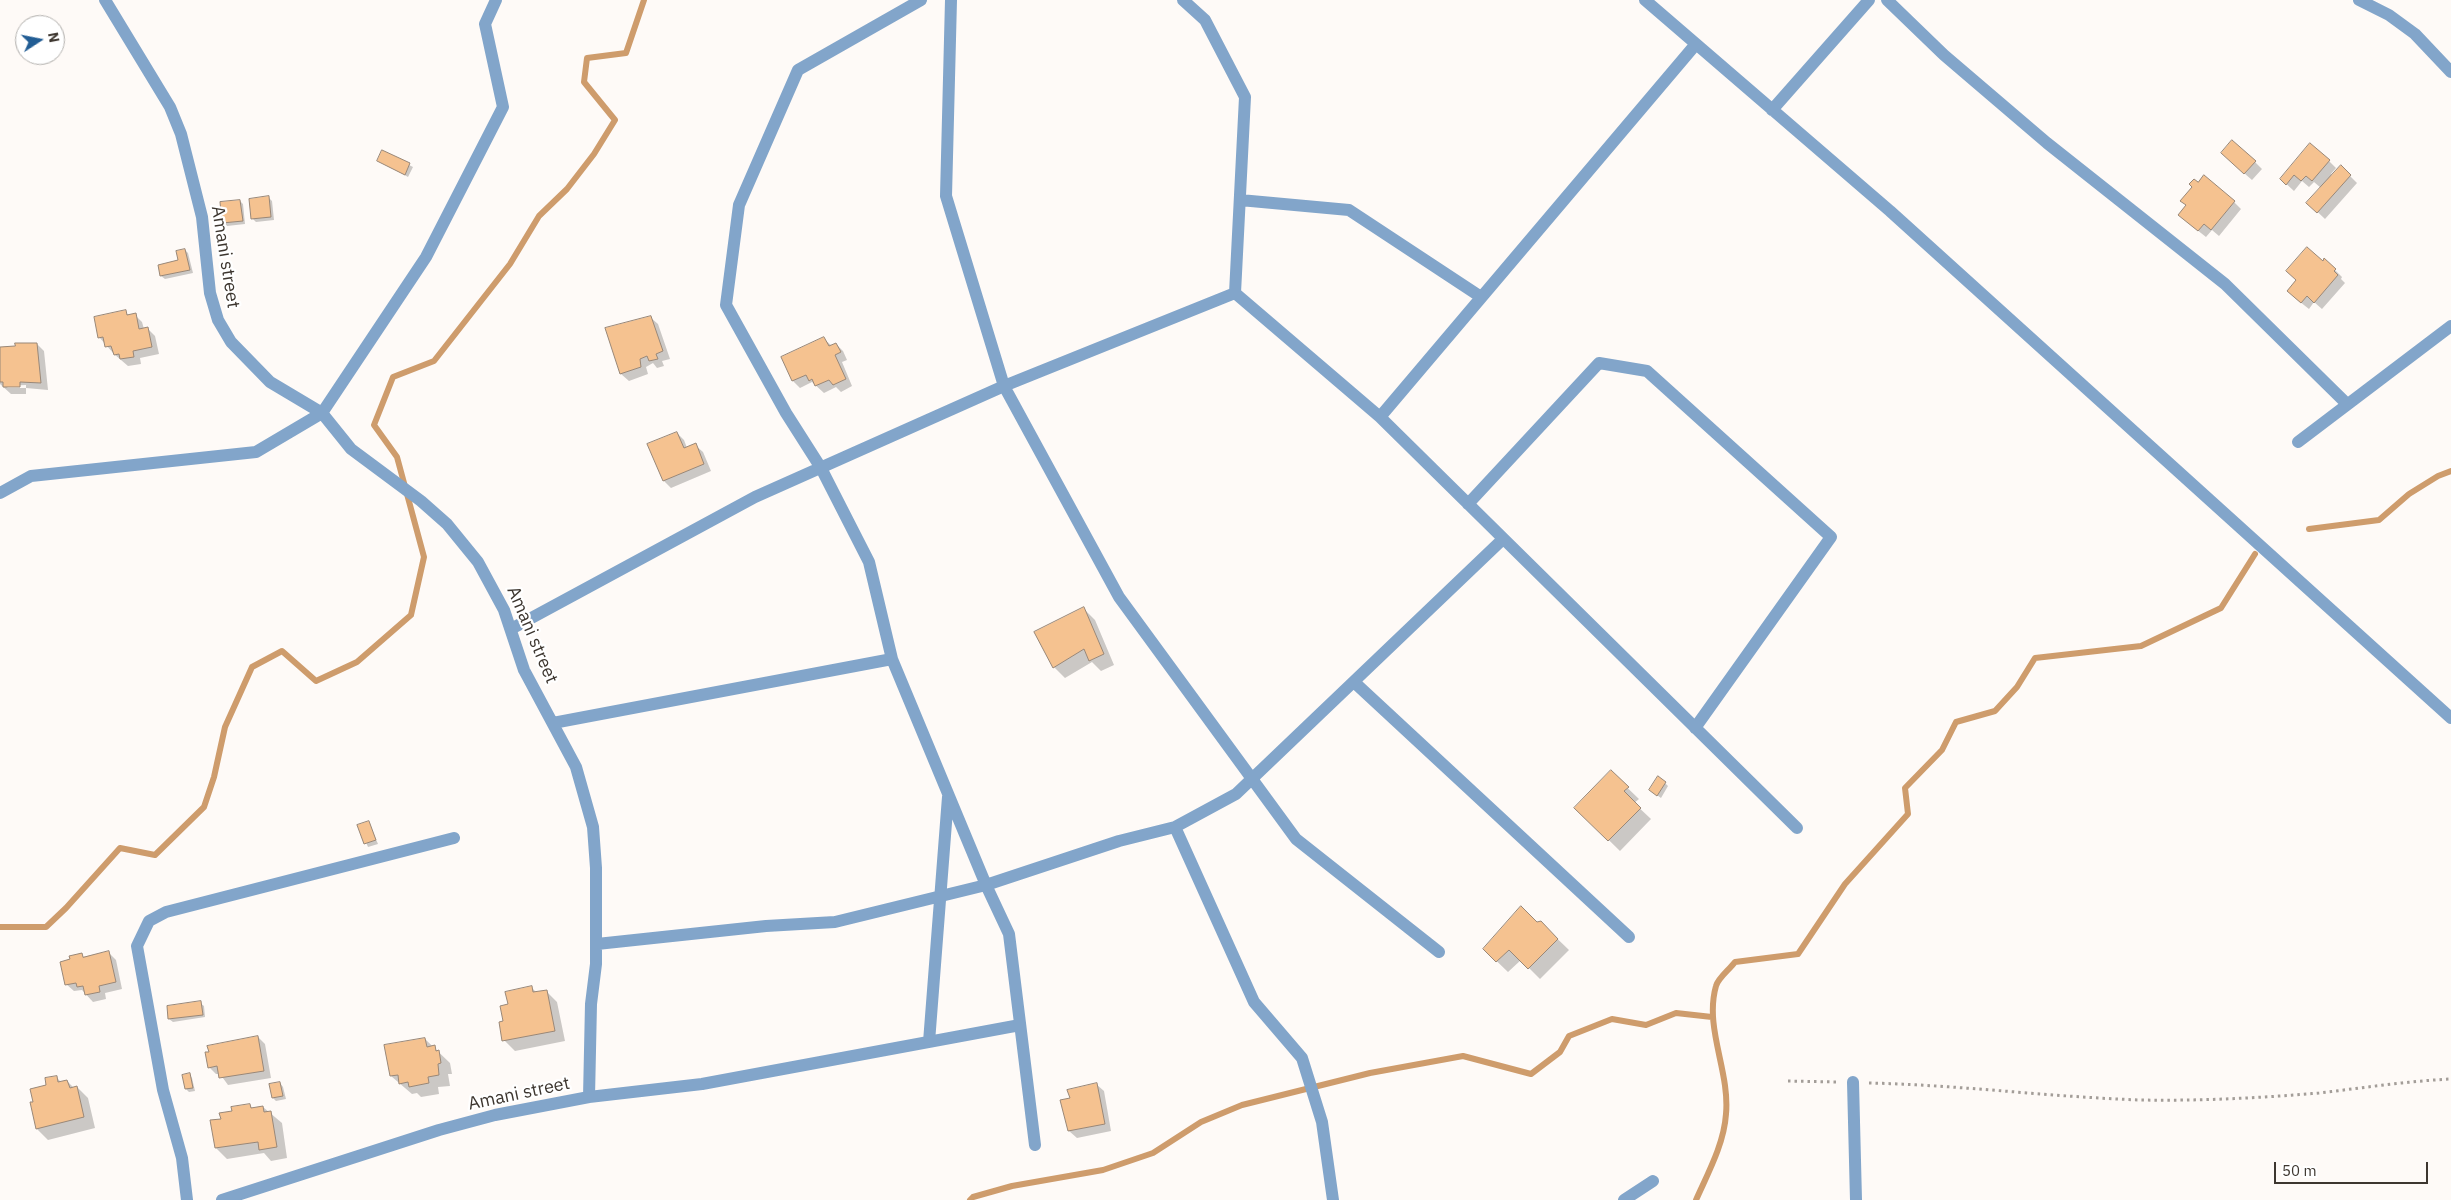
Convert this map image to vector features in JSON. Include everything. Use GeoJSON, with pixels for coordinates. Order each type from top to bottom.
{"type":"FeatureCollection","features":[{"type":"Feature","properties":{"kind":"street","name":"Amani street"},"geometry":{"type":"LineString","coordinates":[[105,0],[170,108],[181,134],[202,217],[210,294],[218,320],[231,342],[270,382],[322,413],[351,449],[421,501],[447,524],[478,562],[504,610],[524,670],[576,767],[592,827],[596,868],[597,944],[591,1004],[589,1097],[495,1116],[439,1130],[222,1200]]}},
{"type":"Feature","properties":{"kind":"street"},"geometry":{"type":"LineString","coordinates":[[0,493],[31,476],[256,452],[322,413],[426,257],[503,107],[486,24],[496,0]]}},
{"type":"Feature","properties":{"kind":"street"},"geometry":{"type":"LineString","coordinates":[[922,0],[798,70],[739,205],[726,305],[786,413],[821,468],[869,562],[892,659],[986,885],[1009,934],[1035,1145]]}},
{"type":"Feature","properties":{"kind":"street"},"geometry":{"type":"LineString","coordinates":[[950,0],[946,196],[1004,386],[1119,597],[1296,839],[1439,952]]}},
{"type":"Feature","properties":{"kind":"street"},"geometry":{"type":"LineString","coordinates":[[1183,0],[1205,20],[1246,97],[1235,293]]}},
{"type":"Feature","properties":{"kind":"street"},"geometry":{"type":"LineString","coordinates":[[1645,0],[1890,211],[2451,718]]}},
{"type":"Feature","properties":{"kind":"street"},"geometry":{"type":"LineString","coordinates":[[1772,110],[1869,0]]}},
{"type":"Feature","properties":{"kind":"street"},"geometry":{"type":"LineString","coordinates":[[1887,0],[1944,55],[2047,143],[2225,284],[2347,404]]}},
{"type":"Feature","properties":{"kind":"street"},"geometry":{"type":"LineString","coordinates":[[2359,0],[2389,15],[2415,34],[2451,72]]}},
{"type":"Feature","properties":{"kind":"street"},"geometry":{"type":"LineString","coordinates":[[1380,417],[1696,44]]}},
{"type":"Feature","properties":{"kind":"street"},"geometry":{"type":"LineString","coordinates":[[1240,200],[1349,210],[1482,297]]}},
{"type":"Feature","properties":{"kind":"street"},"geometry":{"type":"LineString","coordinates":[[511,629],[755,497],[1004,386],[1235,293]]}},
{"type":"Feature","properties":{"kind":"street"},"geometry":{"type":"LineString","coordinates":[[1235,293],[1380,417],[1797,828]]}},
{"type":"Feature","properties":{"kind":"street"},"geometry":{"type":"LineString","coordinates":[[2298,442],[2451,326]]}},
{"type":"Feature","properties":{"kind":"street"},"geometry":{"type":"LineString","coordinates":[[1468,504],[1599,363],[1647,371],[1831,537],[1695,728]]}},
{"type":"Feature","properties":{"kind":"street"},"geometry":{"type":"LineString","coordinates":[[597,944],[766,926],[835,922],[986,885],[1119,840],[1176,827],[1236,794],[1503,538]]}},
{"type":"Feature","properties":{"kind":"street"},"geometry":{"type":"LineString","coordinates":[[553,722],[892,659]]}},
{"type":"Feature","properties":{"kind":"street"},"geometry":{"type":"LineString","coordinates":[[1354,682],[1629,937]]}},
{"type":"Feature","properties":{"kind":"street"},"geometry":{"type":"LineString","coordinates":[[929,1042],[948,794]]}},
{"type":"Feature","properties":{"kind":"street"},"geometry":{"type":"LineString","coordinates":[[1176,827],[1254,1002],[1302,1058],[1322,1122],[1333,1200]]}},
{"type":"Feature","properties":{"kind":"street"},"geometry":{"type":"LineString","coordinates":[[187,1200],[182,1158],[163,1090],[137,946],[148,921],[166,912],[454,838]]}},
{"type":"Feature","properties":{"kind":"street"},"geometry":{"type":"LineString","coordinates":[[589,1097],[702,1084],[1020,1026]]}},
{"type":"Feature","properties":{"kind":"street"},"geometry":{"type":"LineString","coordinates":[[1853,1082],[1856,1200]]}},
{"type":"Feature","properties":{"kind":"street"},"geometry":{"type":"LineString","coordinates":[[1624,1200],[1653,1181]]}},
{"type":"Feature","properties":{"kind":"path"},"geometry":{"type":"LineString","coordinates":[[1788,1081],[1939,1084],[2008,1091],[2150,1100],[2216,1099],[2320,1093],[2410,1081],[2451,1079]]}},
{"type":"Feature","properties":{"kind":"building"},"geometry":{"type":"Polygon","coordinates":[[[2232,140],[2256,161],[2244,174],[2221,153],[2232,140]]]}},
{"type":"Feature","properties":{"kind":"building"},"geometry":{"type":"Polygon","coordinates":[[[2310,143],[2330,160],[2312,181],[2306,176],[2301,181],[2294,175],[2286,185],[2280,179],[2310,143]]]}},
{"type":"Feature","properties":{"kind":"building"},"geometry":{"type":"Polygon","coordinates":[[[382,150],[410,163],[405,175],[377,161],[382,150]]]}},
{"type":"Feature","properties":{"kind":"building"},"geometry":{"type":"Polygon","coordinates":[[[2341,165],[2351,175],[2317,213],[2306,203],[2341,165]]]}},
{"type":"Feature","properties":{"kind":"building"},"geometry":{"type":"Polygon","coordinates":[[[2204,175],[2235,201],[2211,230],[2204,224],[2198,231],[2178,215],[2186,205],[2180,201],[2192,187],[2189,184],[2194,179],[2198,182],[2204,175]]]}},
{"type":"Feature","properties":{"kind":"building"},"geometry":{"type":"Polygon","coordinates":[[[269,196],[271,217],[251,219],[249,199],[269,196]]]}},
{"type":"Feature","properties":{"kind":"building"},"geometry":{"type":"Polygon","coordinates":[[[240,200],[243,221],[222,223],[220,202],[240,200]]]}},
{"type":"Feature","properties":{"kind":"building"},"geometry":{"type":"Polygon","coordinates":[[[2307,247],[2323,261],[2324,258],[2336,269],[2334,271],[2338,275],[2314,303],[2307,296],[2301,303],[2287,291],[2296,280],[2286,271],[2307,247]]]}},
{"type":"Feature","properties":{"kind":"building"},"geometry":{"type":"Polygon","coordinates":[[[185,249],[190,270],[160,276],[158,265],[178,260],[176,251],[185,249]]]}},
{"type":"Feature","properties":{"kind":"building"},"geometry":{"type":"Polygon","coordinates":[[[126,310],[127,315],[136,313],[139,329],[148,327],[152,347],[133,351],[134,357],[120,359],[119,354],[114,355],[111,346],[105,347],[103,337],[98,338],[94,317],[126,310]]]}},
{"type":"Feature","properties":{"kind":"building"},"geometry":{"type":"Polygon","coordinates":[[[651,316],[663,351],[656,354],[658,359],[649,361],[647,356],[640,359],[641,367],[620,374],[605,328],[651,316]]]}},
{"type":"Feature","properties":{"kind":"building"},"geometry":{"type":"Polygon","coordinates":[[[824,337],[829,346],[836,343],[841,352],[835,355],[846,379],[833,385],[829,380],[815,386],[812,379],[809,381],[806,375],[792,381],[781,357],[824,337]]]}},
{"type":"Feature","properties":{"kind":"building"},"geometry":{"type":"Polygon","coordinates":[[[15,343],[37,343],[41,383],[20,382],[20,387],[3,387],[3,382],[0,382],[0,347],[15,346],[15,343]]]}},
{"type":"Feature","properties":{"kind":"building"},"geometry":{"type":"Polygon","coordinates":[[[677,432],[684,448],[696,443],[704,464],[663,481],[647,444],[677,432]]]}},
{"type":"Feature","properties":{"kind":"building"},"geometry":{"type":"Polygon","coordinates":[[[1084,607],[1104,654],[1089,661],[1084,649],[1053,668],[1034,632],[1084,607]]]}},
{"type":"Feature","properties":{"kind":"building"},"geometry":{"type":"Polygon","coordinates":[[[1611,770],[1629,787],[1624,791],[1641,808],[1608,841],[1574,808],[1611,770]]]}},
{"type":"Feature","properties":{"kind":"building"},"geometry":{"type":"Polygon","coordinates":[[[1658,776],[1666,782],[1657,796],[1649,790],[1658,776]]]}},
{"type":"Feature","properties":{"kind":"building"},"geometry":{"type":"Polygon","coordinates":[[[369,821],[376,840],[364,844],[357,825],[369,821]]]}},
{"type":"Feature","properties":{"kind":"building"},"geometry":{"type":"Polygon","coordinates":[[[1521,906],[1537,922],[1541,921],[1558,939],[1528,969],[1509,950],[1496,962],[1483,949],[1521,906]]]}},
{"type":"Feature","properties":{"kind":"building"},"geometry":{"type":"Polygon","coordinates":[[[109,951],[116,982],[99,986],[100,992],[85,995],[83,986],[77,987],[76,983],[65,985],[60,962],[70,959],[69,956],[82,953],[83,957],[109,951]]]}},
{"type":"Feature","properties":{"kind":"building"},"geometry":{"type":"Polygon","coordinates":[[[532,986],[533,992],[547,990],[555,1031],[502,1041],[499,1022],[503,1021],[500,1006],[508,1004],[505,992],[532,986]]]}},
{"type":"Feature","properties":{"kind":"building"},"geometry":{"type":"Polygon","coordinates":[[[201,1001],[203,1015],[168,1019],[167,1006],[201,1001]]]}},
{"type":"Feature","properties":{"kind":"building"},"geometry":{"type":"Polygon","coordinates":[[[258,1036],[264,1071],[219,1078],[217,1066],[208,1068],[205,1052],[209,1052],[207,1046],[258,1036]]]}},
{"type":"Feature","properties":{"kind":"building"},"geometry":{"type":"Polygon","coordinates":[[[425,1038],[427,1047],[435,1045],[436,1051],[439,1050],[441,1063],[438,1064],[439,1075],[428,1077],[429,1083],[409,1087],[408,1082],[399,1084],[398,1075],[390,1076],[384,1045],[425,1038]]]}},
{"type":"Feature","properties":{"kind":"building"},"geometry":{"type":"Polygon","coordinates":[[[190,1073],[193,1088],[185,1089],[182,1075],[190,1073]]]}},
{"type":"Feature","properties":{"kind":"building"},"geometry":{"type":"Polygon","coordinates":[[[57,1076],[58,1082],[67,1080],[70,1088],[77,1086],[84,1117],[36,1129],[30,1102],[33,1102],[30,1089],[46,1085],[45,1078],[57,1076]]]}},
{"type":"Feature","properties":{"kind":"building"},"geometry":{"type":"Polygon","coordinates":[[[280,1082],[283,1096],[272,1098],[269,1084],[280,1082]]]}},
{"type":"Feature","properties":{"kind":"building"},"geometry":{"type":"Polygon","coordinates":[[[1097,1083],[1105,1124],[1068,1131],[1060,1100],[1070,1098],[1067,1090],[1097,1083]]]}},
{"type":"Feature","properties":{"kind":"building"},"geometry":{"type":"Polygon","coordinates":[[[250,1104],[251,1108],[263,1106],[264,1112],[271,1111],[277,1147],[259,1150],[258,1142],[215,1148],[210,1120],[221,1119],[219,1113],[232,1111],[231,1107],[250,1104]]]}},
{"type":"Feature","properties":{"kind":"waterway"},"geometry":{"type":"LineString","coordinates":[[0,927],[46,927],[66,908],[120,848],[155,855],[204,807],[214,777],[225,727],[252,667],[282,651],[316,681],[357,662],[411,615],[424,557],[397,457],[374,425],[393,377],[434,361],[510,264],[539,216],[567,189],[594,154],[615,120],[584,82],[587,58],[626,53],[644,0]]}},
{"type":"Feature","properties":{"kind":"waterway"},"geometry":{"type":"LineString","coordinates":[[2309,529],[2379,520],[2409,494],[2438,476],[2451,471]]}},
{"type":"Feature","properties":{"kind":"waterway"},"geometry":{"type":"LineString","coordinates":[[1696,1200],[1719,1147],[1725,1125],[1726,1098],[1713,1018],[1716,986],[1722,977],[1735,962],[1798,954],[1845,884],[1908,814],[1905,788],[1942,750],[1956,722],[1995,711],[2017,687],[2035,658],[2141,646],[2221,608],[2255,554]]}},
{"type":"Feature","properties":{"kind":"waterway"},"geometry":{"type":"LineString","coordinates":[[970,1200],[973,1197],[1012,1186],[1103,1170],[1153,1153],[1201,1122],[1242,1105],[1370,1073],[1463,1056],[1531,1074],[1560,1052],[1569,1036],[1612,1019],[1646,1025],[1676,1013],[1712,1017]]}}]}
